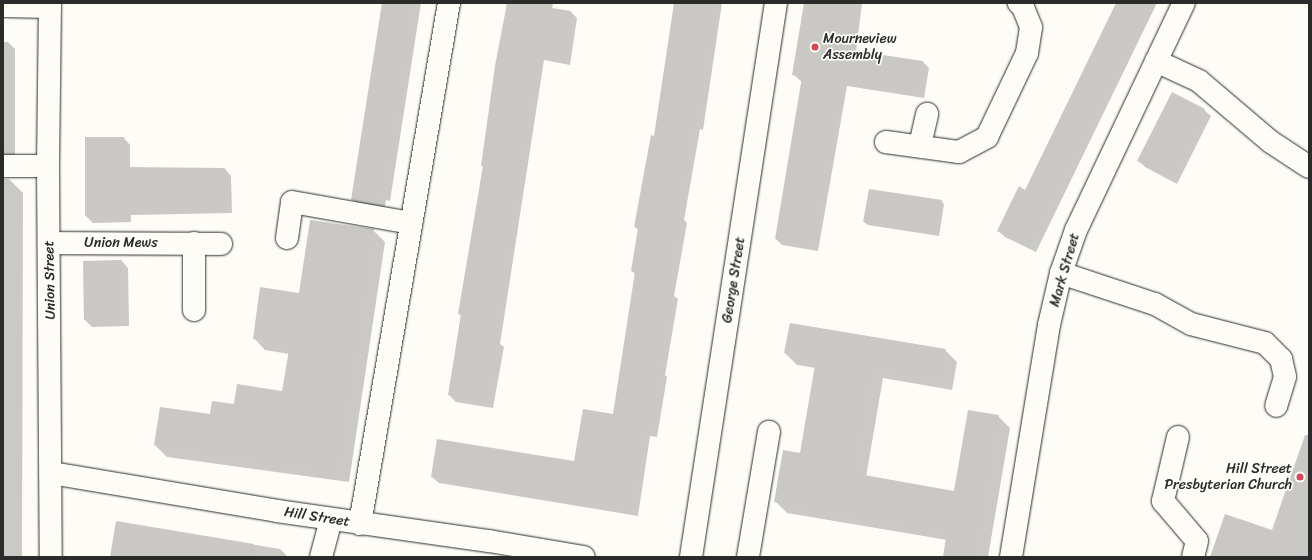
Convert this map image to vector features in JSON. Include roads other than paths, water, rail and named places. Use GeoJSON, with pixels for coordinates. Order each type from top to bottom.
{"type":"FeatureCollection","features":[{"type":"Feature","properties":{"kind":"street"},"geometry":{"type":"LineString","coordinates":[[360,524],[448,3]]}},
{"type":"Feature","properties":{"kind":"street","name":"George Street"},"geometry":{"type":"LineString","coordinates":[[691,557],[776,3]]}},
{"type":"Feature","properties":{"kind":"street"},"geometry":{"type":"LineString","coordinates":[[886,142],[920,145],[959,152],[987,137],[1027,52],[1031,27],[1022,5],[1018,3]]}},
{"type":"Feature","properties":{"kind":"street","name":"Mark Street"},"geometry":{"type":"LineString","coordinates":[[1012,557],[1050,325],[1061,273],[1076,230],[1184,3]]}},
{"type":"Feature","properties":{"kind":"street"},"geometry":{"type":"LineString","coordinates":[[3,6],[50,5]]}},
{"type":"Feature","properties":{"kind":"street","name":"Union Street"},"geometry":{"type":"LineString","coordinates":[[50,5],[48,166],[51,557]]}},
{"type":"Feature","properties":{"kind":"street"},"geometry":{"type":"LineString","coordinates":[[1156,61],[1199,81],[1271,142],[1309,167]]}},
{"type":"Feature","properties":{"kind":"street"},"geometry":{"type":"LineString","coordinates":[[920,145],[927,114]]}},
{"type":"Feature","properties":{"kind":"street"},"geometry":{"type":"LineString","coordinates":[[3,166],[48,166]]}},
{"type":"Feature","properties":{"kind":"street"},"geometry":{"type":"LineString","coordinates":[[287,238],[292,202],[411,223]]}},
{"type":"Feature","properties":{"kind":"street","name":"Union Mews"},"geometry":{"type":"LineString","coordinates":[[49,243],[221,244]]}},
{"type":"Feature","properties":{"kind":"street"},"geometry":{"type":"LineString","coordinates":[[194,243],[194,310]]}},
{"type":"Feature","properties":{"kind":"street"},"geometry":{"type":"LineString","coordinates":[[1061,273],[1155,304],[1191,324],[1264,343],[1281,359],[1285,377],[1276,406]]}},
{"type":"Feature","properties":{"kind":"street"},"geometry":{"type":"LineString","coordinates":[[748,557],[769,432]]}},
{"type":"Feature","properties":{"kind":"street"},"geometry":{"type":"LineString","coordinates":[[1178,437],[1163,501],[1196,541],[1193,557]]}},
{"type":"Feature","properties":{"kind":"street","name":"Hill Street"},"geometry":{"type":"LineString","coordinates":[[51,473],[360,524],[488,549],[584,557]]}},
{"type":"Feature","properties":{"kind":"street"},"geometry":{"type":"LineString","coordinates":[[321,557],[331,519]]}},
{"type":"Feature","properties":{"kind":"place","name":"Mourneview Assembly"},"geometry":{"type":"Point","coordinates":[815,47]}},
{"type":"Feature","properties":{"kind":"place","name":"Hill Street Presbyterian Church"},"geometry":{"type":"Point","coordinates":[1300,477]}}]}
